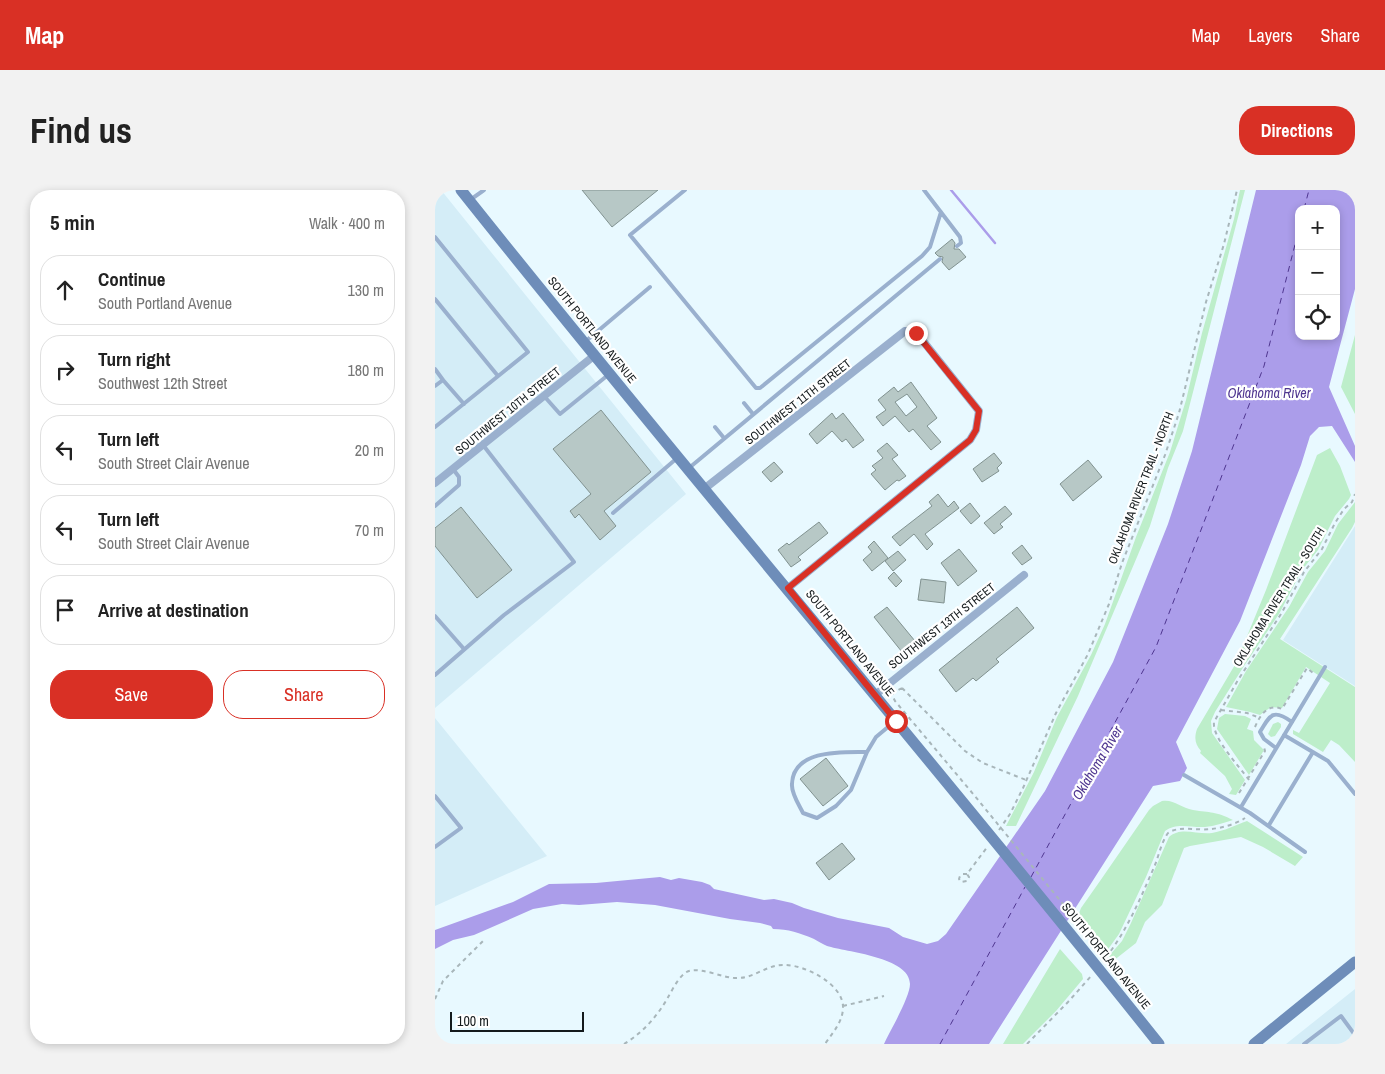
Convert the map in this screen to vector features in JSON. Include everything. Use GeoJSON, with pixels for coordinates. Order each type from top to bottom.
{"type":"FeatureCollection","features":[{"type":"Feature","properties":{"kind":"main road","name":"SOUTH PORTLAND AVENUE"},"geometry":{"type":"LineString","coordinates":[[461,190],[584,343],[788,588],[1159,1044]]}},
{"type":"Feature","properties":{"kind":"main road"},"geometry":{"type":"LineString","coordinates":[[1254,1044],[1355,962]]}},
{"type":"Feature","properties":{"kind":"street","name":"SOUTHWEST 11TH STREET"},"geometry":{"type":"LineString","coordinates":[[704,489],[905,332],[910,330],[916,333],[979,411],[976,430],[970,440],[788,588]]}},
{"type":"Feature","properties":{"kind":"street","name":"SOUTHWEST 10TH STREET"},"geometry":{"type":"LineString","coordinates":[[435,483],[595,355]]}},
{"type":"Feature","properties":{"kind":"street","name":"SOUTHWEST 13TH STREET"},"geometry":{"type":"LineString","coordinates":[[875,695],[1024,575]]}},
{"type":"Feature","properties":{"kind":"lane"},"geometry":{"type":"LineString","coordinates":[[469,201],[484,190]]}},
{"type":"Feature","properties":{"kind":"lane"},"geometry":{"type":"LineString","coordinates":[[685,190],[630,235],[756,388],[760,388],[922,256],[930,247],[941,212]]}},
{"type":"Feature","properties":{"kind":"lane"},"geometry":{"type":"LineString","coordinates":[[924,190],[960,237],[961,243],[957,246]]}},
{"type":"Feature","properties":{"kind":"lane"},"geometry":{"type":"LineString","coordinates":[[435,237],[528,352],[435,427]]}},
{"type":"Feature","properties":{"kind":"lane"},"geometry":{"type":"LineString","coordinates":[[688,469],[941,260]]}},
{"type":"Feature","properties":{"kind":"lane"},"geometry":{"type":"LineString","coordinates":[[584,343],[650,287]]}},
{"type":"Feature","properties":{"kind":"lane"},"geometry":{"type":"LineString","coordinates":[[435,299],[499,376]]}},
{"type":"Feature","properties":{"kind":"lane"},"geometry":{"type":"LineString","coordinates":[[435,369],[464,404]]}},
{"type":"Feature","properties":{"kind":"lane"},"geometry":{"type":"LineString","coordinates":[[544,396],[560,414],[610,374]]}},
{"type":"Feature","properties":{"kind":"lane"},"geometry":{"type":"LineString","coordinates":[[435,386],[443,380]]}},
{"type":"Feature","properties":{"kind":"lane"},"geometry":{"type":"LineString","coordinates":[[744,403],[753,414]]}},
{"type":"Feature","properties":{"kind":"lane"},"geometry":{"type":"LineString","coordinates":[[715,427],[724,438]]}},
{"type":"Feature","properties":{"kind":"lane"},"geometry":{"type":"LineString","coordinates":[[435,675],[504,615],[574,562],[483,445]]}},
{"type":"Feature","properties":{"kind":"lane"},"geometry":{"type":"LineString","coordinates":[[613,513],[678,458]]}},
{"type":"Feature","properties":{"kind":"lane"},"geometry":{"type":"LineString","coordinates":[[435,506],[459,485],[459,477],[453,469]]}},
{"type":"Feature","properties":{"kind":"lane"},"geometry":{"type":"LineString","coordinates":[[435,616],[464,649]]}},
{"type":"Feature","properties":{"kind":"lane"},"geometry":{"type":"LineString","coordinates":[[1241,807],[1325,667]]}},
{"type":"Feature","properties":{"kind":"lane"},"geometry":{"type":"LineString","coordinates":[[1276,748],[1261,736],[1260,732],[1269,717],[1280,714],[1292,722]]}},
{"type":"Feature","properties":{"kind":"lane"},"geometry":{"type":"LineString","coordinates":[[867,752],[826,753],[803,762],[794,775],[791,785],[803,813],[817,818],[837,806],[851,790],[867,752],[876,737],[896,721]]}},
{"type":"Feature","properties":{"kind":"lane"},"geometry":{"type":"LineString","coordinates":[[1284,735],[1328,761],[1355,794]]}},
{"type":"Feature","properties":{"kind":"lane"},"geometry":{"type":"LineString","coordinates":[[1269,825],[1313,752]]}},
{"type":"Feature","properties":{"kind":"lane"},"geometry":{"type":"LineString","coordinates":[[1184,775],[1241,807],[1305,852]]}},
{"type":"Feature","properties":{"kind":"lane"},"geometry":{"type":"LineString","coordinates":[[435,796],[461,828],[435,847]]}},
{"type":"Feature","properties":{"kind":"lane"},"geometry":{"type":"LineString","coordinates":[[1304,1044],[1341,1016],[1355,1035]]}},
{"type":"Feature","properties":{"kind":"path","name":"OKLAHOMA RIVER TRAIL - NORTH"},"geometry":{"type":"LineString","coordinates":[[997,833],[1010,814],[1048,730],[1095,639],[1122,563],[1165,455],[1179,414],[1202,318],[1224,244],[1237,190]]}},
{"type":"Feature","properties":{"kind":"path","name":"OKLAHOMA RIVER TRAIL - SOUTH"},"geometry":{"type":"LineString","coordinates":[[1254,786],[1217,736],[1213,727],[1214,722],[1281,614],[1304,572],[1322,549],[1340,515],[1355,494]]}},
{"type":"Feature","properties":{"kind":"path"},"geometry":{"type":"LineString","coordinates":[[893,679],[965,751],[983,763],[1026,780]]}},
{"type":"Feature","properties":{"kind":"path"},"geometry":{"type":"LineString","coordinates":[[902,688],[893,693],[895,701],[975,794],[1125,980]]}},
{"type":"Feature","properties":{"kind":"path"},"geometry":{"type":"LineString","coordinates":[[1220,710],[1247,713],[1266,722]]}},
{"type":"Feature","properties":{"kind":"path"},"geometry":{"type":"LineString","coordinates":[[1106,957],[1125,928],[1151,875],[1167,833],[1176,829],[1210,830],[1220,828],[1243,819],[1250,813]]}},
{"type":"Feature","properties":{"kind":"path"},"geometry":{"type":"LineString","coordinates":[[967,874],[992,841]]}},
{"type":"Feature","properties":{"kind":"path"},"geometry":{"type":"LineString","coordinates":[[435,999],[443,980],[484,940]]}},
{"type":"Feature","properties":{"kind":"path"},"geometry":{"type":"LineString","coordinates":[[623,1044],[638,1035],[661,1008],[682,975],[689,971],[736,978],[747,977],[765,968],[785,965],[811,971],[825,980],[841,998],[843,1006],[838,1026],[825,1044]]}},
{"type":"Feature","properties":{"kind":"path"},"geometry":{"type":"LineString","coordinates":[[1027,1044],[1068,1002],[1095,970]]}},
{"type":"Feature","properties":{"kind":"path"},"geometry":{"type":"LineString","coordinates":[[843,1006],[884,996]]}},
{"type":"Feature","properties":{"kind":"shaded area"},"geometry":{"type":"Polygon","coordinates":[[[435,190],[441,190],[686,494],[435,708],[435,190]]]}},
{"type":"Feature","properties":{"kind":"shaded area"},"geometry":{"type":"Polygon","coordinates":[[[1355,526],[1355,686],[1283,640],[1355,526]]]}},
{"type":"Feature","properties":{"kind":"shaded area"},"geometry":{"type":"Polygon","coordinates":[[[435,718],[547,856],[435,906],[435,718]]]}},
{"type":"Feature","properties":{"kind":"shaded area"},"geometry":{"type":"Polygon","coordinates":[[[1355,989],[1355,1044],[1286,1044],[1355,989]]]}},
{"type":"Feature","properties":{"kind":"green space"},"geometry":{"type":"Polygon","coordinates":[[[1240,190],[1245,190],[1183,431],[1168,468],[1150,526],[1078,696],[1016,826],[1006,826],[1034,772],[1057,717],[1091,655],[1105,624],[1136,537],[1170,452],[1186,400],[1240,190]]]}},
{"type":"Feature","properties":{"kind":"green space"},"geometry":{"type":"Polygon","coordinates":[[[1355,335],[1355,414],[1341,387],[1355,335]]]}},
{"type":"Feature","properties":{"kind":"green space"},"geometry":{"type":"Polygon","coordinates":[[[1330,448],[1340,466],[1351,495],[1335,516],[1318,550],[1302,570],[1279,614],[1244,666],[1211,721],[1212,733],[1245,780],[1236,795],[1229,794],[1232,789],[1225,776],[1200,753],[1201,751],[1196,741],[1197,729],[1236,663],[1317,455],[1330,448]]]}},
{"type":"Feature","properties":{"kind":"green space"},"geometry":{"type":"Polygon","coordinates":[[[1355,502],[1355,522],[1352,528],[1280,639],[1355,687],[1355,762],[1339,745],[1331,740],[1323,752],[1293,734],[1293,730],[1299,733],[1330,683],[1306,667],[1282,708],[1271,707],[1260,715],[1226,707],[1246,671],[1289,607],[1308,572],[1325,551],[1338,524],[1355,502]]]}},
{"type":"Feature","properties":{"kind":"green space"},"geometry":{"type":"Polygon","coordinates":[[[1225,714],[1245,716],[1251,719],[1247,729],[1253,731],[1254,740],[1264,750],[1249,775],[1217,729],[1219,718],[1225,714]]]}},
{"type":"Feature","properties":{"kind":"green space"},"geometry":{"type":"Polygon","coordinates":[[[1278,722],[1281,724],[1281,727],[1275,736],[1271,737],[1268,734],[1273,724],[1278,722]]]}},
{"type":"Feature","properties":{"kind":"green space"},"geometry":{"type":"Polygon","coordinates":[[[1162,801],[1174,802],[1193,810],[1217,814],[1233,820],[1205,827],[1174,827],[1165,831],[1119,934],[1106,952],[1078,916],[1081,908],[1149,810],[1162,801]]]}},
{"type":"Feature","properties":{"kind":"green space"},"geometry":{"type":"Polygon","coordinates":[[[1247,821],[1303,857],[1295,866],[1263,847],[1241,837],[1184,848],[1162,905],[1145,922],[1136,943],[1113,961],[1109,956],[1122,941],[1169,837],[1184,831],[1212,833],[1247,821]]]}},
{"type":"Feature","properties":{"kind":"green space"},"geometry":{"type":"Polygon","coordinates":[[[1060,949],[1082,974],[1083,979],[1056,1011],[1023,1044],[1003,1044],[1060,949]]]}},
{"type":"Feature","properties":{"kind":"water","name":"Oklahoma River"},"geometry":{"type":"Polygon","coordinates":[[[1256,190],[1355,190],[1355,289],[1329,387],[1355,446],[1355,462],[1332,426],[1319,427],[1310,436],[1301,465],[1240,621],[1176,742],[1187,768],[1180,781],[1153,786],[989,1044],[884,1044],[909,990],[910,984],[907,975],[900,968],[876,957],[827,946],[799,933],[773,929],[771,926],[760,923],[655,905],[617,902],[579,905],[562,904],[533,909],[474,935],[453,940],[435,949],[435,930],[513,902],[549,884],[596,883],[660,877],[671,880],[679,878],[702,882],[714,889],[764,900],[774,899],[792,903],[838,918],[889,928],[903,937],[927,944],[938,941],[946,934],[1045,791],[1113,662],[1168,524],[1192,451],[1256,190]]]}},
{"type":"Feature","properties":{"kind":"building"},"geometry":{"type":"Polygon","coordinates":[[[582,190],[658,190],[612,227],[582,190]]]}},
{"type":"Feature","properties":{"kind":"building"},"geometry":{"type":"Polygon","coordinates":[[[952,239],[955,243],[954,249],[959,249],[966,257],[949,270],[942,262],[943,257],[935,253],[952,239]]]}},
{"type":"Feature","properties":{"kind":"building"},"geometry":{"type":"Polygon","coordinates":[[[911,382],[937,418],[927,426],[941,442],[931,450],[913,429],[909,432],[895,416],[883,426],[876,417],[886,410],[878,400],[894,387],[898,392],[911,382]],[[907,394],[895,402],[906,416],[917,407],[907,394]]]}},
{"type":"Feature","properties":{"kind":"building"},"geometry":{"type":"Polygon","coordinates":[[[601,410],[651,472],[604,511],[616,526],[600,540],[579,514],[575,518],[570,511],[591,494],[553,449],[601,410]]]}},
{"type":"Feature","properties":{"kind":"building"},"geometry":{"type":"Polygon","coordinates":[[[832,413],[836,419],[843,413],[864,440],[853,448],[846,439],[842,442],[832,431],[817,444],[809,434],[832,413]]]}},
{"type":"Feature","properties":{"kind":"building"},"geometry":{"type":"Polygon","coordinates":[[[887,443],[898,455],[892,459],[906,476],[899,481],[897,480],[885,490],[871,474],[876,470],[872,466],[883,458],[877,451],[887,443]]]}},
{"type":"Feature","properties":{"kind":"building"},"geometry":{"type":"Polygon","coordinates":[[[994,453],[1002,463],[997,468],[999,471],[982,482],[973,469],[994,453]]]}},
{"type":"Feature","properties":{"kind":"building"},"geometry":{"type":"Polygon","coordinates":[[[1088,460],[1102,477],[1073,501],[1060,484],[1088,460]]]}},
{"type":"Feature","properties":{"kind":"building"},"geometry":{"type":"Polygon","coordinates":[[[774,462],[783,472],[771,482],[762,472],[774,462]]]}},
{"type":"Feature","properties":{"kind":"building"},"geometry":{"type":"Polygon","coordinates":[[[938,494],[948,507],[954,501],[959,508],[925,534],[933,544],[927,550],[914,534],[900,546],[892,537],[932,506],[929,502],[938,494]]]}},
{"type":"Feature","properties":{"kind":"building"},"geometry":{"type":"Polygon","coordinates":[[[970,503],[980,516],[971,524],[960,511],[970,503]]]}},
{"type":"Feature","properties":{"kind":"building"},"geometry":{"type":"Polygon","coordinates":[[[1005,506],[1012,514],[1000,524],[1003,527],[994,534],[984,523],[1005,506]]]}},
{"type":"Feature","properties":{"kind":"building"},"geometry":{"type":"Polygon","coordinates":[[[461,507],[512,570],[477,598],[435,546],[435,528],[461,507]]]}},
{"type":"Feature","properties":{"kind":"building"},"geometry":{"type":"Polygon","coordinates":[[[819,522],[828,533],[798,557],[801,560],[791,567],[778,550],[787,543],[789,545],[819,522]]]}},
{"type":"Feature","properties":{"kind":"building"},"geometry":{"type":"Polygon","coordinates":[[[874,541],[888,558],[872,571],[863,560],[872,552],[868,547],[874,541]]]}},
{"type":"Feature","properties":{"kind":"building"},"geometry":{"type":"Polygon","coordinates":[[[1022,545],[1032,558],[1022,565],[1012,553],[1022,545]]]}},
{"type":"Feature","properties":{"kind":"building"},"geometry":{"type":"Polygon","coordinates":[[[959,549],[977,571],[958,586],[941,563],[959,549]]]}},
{"type":"Feature","properties":{"kind":"building"},"geometry":{"type":"Polygon","coordinates":[[[898,551],[906,560],[893,571],[885,561],[898,551]]]}},
{"type":"Feature","properties":{"kind":"building"},"geometry":{"type":"Polygon","coordinates":[[[894,572],[902,581],[896,587],[888,578],[894,572]]]}},
{"type":"Feature","properties":{"kind":"building"},"geometry":{"type":"Polygon","coordinates":[[[921,579],[946,582],[944,603],[918,600],[921,579]]]}},
{"type":"Feature","properties":{"kind":"building"},"geometry":{"type":"Polygon","coordinates":[[[887,607],[915,641],[902,652],[874,617],[887,607]]]}},
{"type":"Feature","properties":{"kind":"building"},"geometry":{"type":"Polygon","coordinates":[[[1017,607],[1034,628],[996,659],[999,662],[976,681],[973,678],[956,692],[939,670],[1017,607]]]}},
{"type":"Feature","properties":{"kind":"building"},"geometry":{"type":"Polygon","coordinates":[[[826,758],[848,786],[823,806],[800,779],[826,758]]]}},
{"type":"Feature","properties":{"kind":"building"},"geometry":{"type":"Polygon","coordinates":[[[842,843],[855,859],[829,880],[816,863],[842,843]]]}},
{"type":"Feature","properties":{"kind":"waterway"},"geometry":{"type":"LineString","coordinates":[[951,190],[995,243]]}},
{"type":"Feature","properties":{"kind":"ferry route"},"geometry":{"type":"LineString","coordinates":[[1305,205],[1309,190]]}},
{"type":"Feature","properties":{"kind":"ferry route"},"geometry":{"type":"LineString","coordinates":[[1031,877],[1156,647],[1264,366],[1295,245]]}},
{"type":"Feature","properties":{"kind":"ferry route"},"geometry":{"type":"LineString","coordinates":[[940,1044],[1025,887]]}},
{"type":"Feature","properties":{"kind":"route"},"geometry":{"type":"LineString","coordinates":[[896,721],[788,588],[970,440],[976,430],[979,411],[916,333]]}}]}
